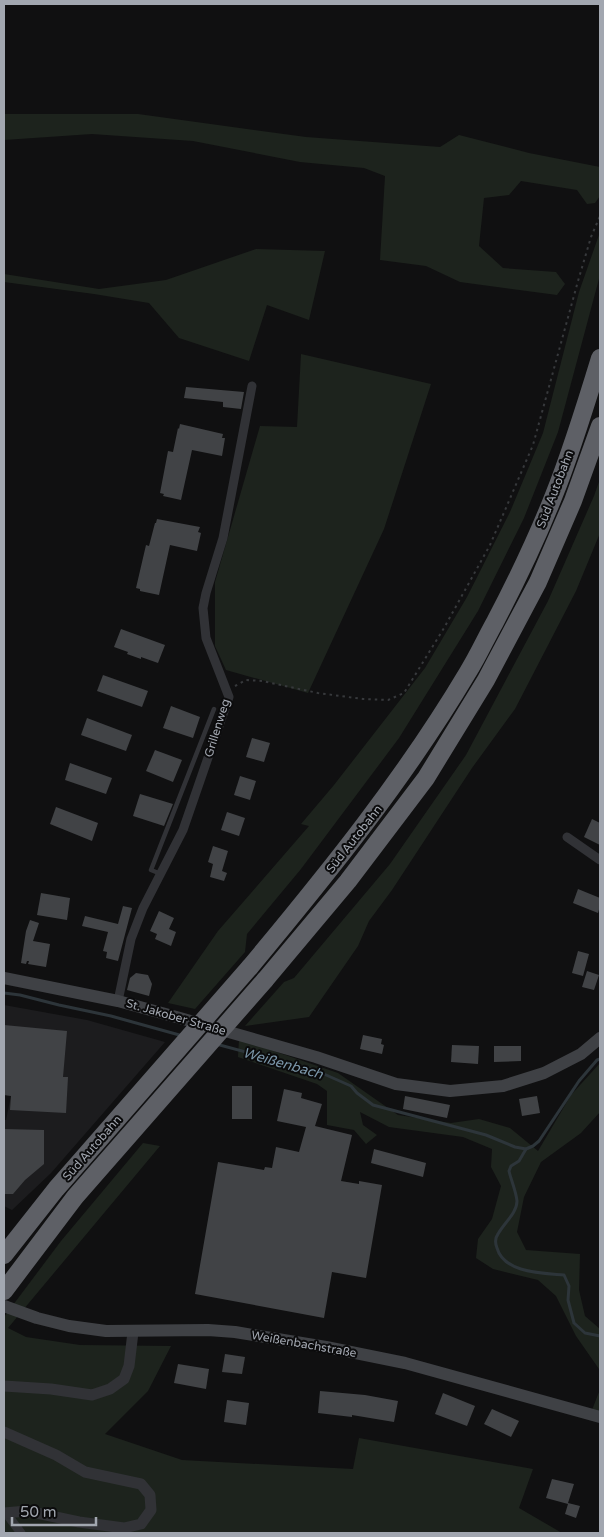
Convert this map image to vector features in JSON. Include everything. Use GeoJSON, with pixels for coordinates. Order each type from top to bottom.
{"type":"FeatureCollection","features":[{"type":"Feature","properties":{"kind":"highway","name":"Süd Autobahn"},"geometry":{"type":"LineString","coordinates":[[4,1255],[56,1189],[250,967],[332,868],[371,818],[418,751],[470,670],[519,576],[554,494],[584,411],[600,358]]}},
{"type":"Feature","properties":{"kind":"highway","name":"Süd Autobahn"},"geometry":{"type":"LineString","coordinates":[[4,1290],[75,1197],[265,980],[348,881],[426,778],[486,680],[538,582],[573,501],[600,426]]}},
{"type":"Feature","properties":{"kind":"main road","name":"St. Jakober Straße"},"geometry":{"type":"LineString","coordinates":[[4,978],[118,1001],[316,1057],[396,1084],[450,1091],[503,1086],[544,1073],[581,1054],[600,1038]]}},
{"type":"Feature","properties":{"kind":"main road","name":"Weißenbachstraße"},"geometry":{"type":"LineString","coordinates":[[4,1306],[37,1318],[69,1326],[106,1331],[208,1330],[235,1332],[326,1347],[418,1366],[600,1417]]}},
{"type":"Feature","properties":{"kind":"street","name":"Grillenweg"},"geometry":{"type":"LineString","coordinates":[[118,1001],[131,939],[143,908],[183,830],[229,698],[206,638],[203,608],[223,538],[252,386]]}},
{"type":"Feature","properties":{"kind":"street"},"geometry":{"type":"LineString","coordinates":[[567,837],[600,860]]}},
{"type":"Feature","properties":{"kind":"street"},"geometry":{"type":"LineString","coordinates":[[4,1386],[92,1395],[110,1390],[124,1379],[129,1366],[134,1332]]}},
{"type":"Feature","properties":{"kind":"street"},"geometry":{"type":"LineString","coordinates":[[4,1432],[56,1455],[85,1472],[141,1484],[150,1495],[151,1510],[141,1524],[124,1528],[79,1522],[27,1511],[5,1513]]}},
{"type":"Feature","properties":{"kind":"street"},"geometry":{"type":"LineString","coordinates":[[5,1513],[22,1533]]}},
{"type":"Feature","properties":{"kind":"lane"},"geometry":{"type":"LineString","coordinates":[[161,874],[151,870],[214,709]]}},
{"type":"Feature","properties":{"kind":"path"},"geometry":{"type":"LineString","coordinates":[[229,698],[233,687],[246,680],[262,681],[318,693],[363,699],[388,700],[404,693],[444,628],[490,545],[533,445],[591,237],[600,216]]}},
{"type":"Feature","properties":{"kind":"shaded area"},"geometry":{"type":"Polygon","coordinates":[[[4,114],[138,114],[306,137],[440,147],[459,135],[529,153],[600,167],[600,196],[595,203],[587,204],[577,190],[521,181],[509,195],[484,198],[479,246],[503,268],[556,272],[565,284],[557,295],[460,282],[426,266],[380,260],[385,176],[364,168],[300,162],[193,141],[92,134],[4,140],[4,114]]]}},
{"type":"Feature","properties":{"kind":"shaded area"},"geometry":{"type":"Polygon","coordinates":[[[600,232],[600,275],[558,432],[524,518],[478,611],[399,738],[301,869],[247,934],[245,952],[195,1009],[168,1003],[218,931],[309,826],[301,824],[334,785],[425,668],[467,597],[510,512],[543,433],[579,292],[600,232]]]}},
{"type":"Feature","properties":{"kind":"shaded area"},"geometry":{"type":"Polygon","coordinates":[[[256,249],[325,251],[309,320],[267,305],[249,361],[179,338],[149,303],[4,282],[4,274],[99,289],[166,280],[256,249]]]}},
{"type":"Feature","properties":{"kind":"shaded area"},"geometry":{"type":"Polygon","coordinates":[[[301,354],[431,384],[384,529],[308,693],[226,670],[215,646],[215,582],[260,426],[297,427],[301,354]]]}},
{"type":"Feature","properties":{"kind":"shaded area"},"geometry":{"type":"Polygon","coordinates":[[[600,479],[600,533],[576,591],[515,709],[472,768],[392,890],[369,921],[358,946],[309,1017],[245,1026],[284,982],[294,978],[390,864],[466,755],[548,601],[600,479]]]}},
{"type":"Feature","properties":{"kind":"shaded area"},"geometry":{"type":"Polygon","coordinates":[[[4,1005],[87,1020],[165,1042],[51,1173],[12,1210],[4,1206],[4,1120],[6,1120],[11,1096],[4,1095],[4,1005]]]}},
{"type":"Feature","properties":{"kind":"shaded area"},"geometry":{"type":"Polygon","coordinates":[[[239,1039],[338,1073],[398,1115],[451,1123],[479,1119],[510,1128],[538,1151],[571,1095],[600,1063],[600,1112],[581,1133],[541,1162],[524,1197],[517,1232],[526,1250],[580,1254],[579,1290],[585,1316],[600,1329],[600,1412],[592,1410],[599,1392],[599,1369],[576,1336],[556,1296],[538,1280],[493,1269],[476,1258],[478,1239],[492,1219],[501,1186],[491,1167],[492,1149],[463,1137],[389,1127],[360,1112],[363,1125],[377,1135],[366,1144],[354,1130],[327,1125],[327,1091],[317,1084],[238,1057],[239,1039]]]}},
{"type":"Feature","properties":{"kind":"shaded area"},"geometry":{"type":"Polygon","coordinates":[[[143,1143],[160,1146],[8,1328],[26,1337],[80,1345],[171,1346],[148,1391],[105,1434],[182,1460],[353,1469],[359,1438],[533,1469],[519,1508],[562,1533],[4,1533],[4,1317],[61,1241],[143,1143]]]}},
{"type":"Feature","properties":{"kind":"building"},"geometry":{"type":"Polygon","coordinates":[[[186,387],[244,392],[241,409],[223,407],[223,402],[184,398],[186,387]]]}},
{"type":"Feature","properties":{"kind":"building"},"geometry":{"type":"Polygon","coordinates":[[[180,424],[223,434],[222,438],[225,438],[222,456],[192,450],[181,500],[163,496],[164,494],[160,493],[168,451],[173,452],[180,424]]]}},
{"type":"Feature","properties":{"kind":"building"},"geometry":{"type":"Polygon","coordinates":[[[157,519],[200,527],[198,532],[201,533],[197,551],[170,545],[159,595],[140,591],[140,589],[136,588],[146,545],[149,546],[157,519]]]}},
{"type":"Feature","properties":{"kind":"building"},"geometry":{"type":"Polygon","coordinates":[[[121,629],[165,645],[158,663],[127,654],[128,652],[114,647],[121,629]]]}},
{"type":"Feature","properties":{"kind":"building"},"geometry":{"type":"Polygon","coordinates":[[[103,675],[148,691],[142,707],[97,691],[103,675]]]}},
{"type":"Feature","properties":{"kind":"building"},"geometry":{"type":"Polygon","coordinates":[[[171,706],[200,717],[193,738],[163,728],[171,706]]]}},
{"type":"Feature","properties":{"kind":"building"},"geometry":{"type":"Polygon","coordinates":[[[87,718],[132,735],[126,751],[81,735],[87,718]]]}},
{"type":"Feature","properties":{"kind":"building"},"geometry":{"type":"Polygon","coordinates":[[[252,738],[270,743],[264,762],[246,757],[252,738]]]}},
{"type":"Feature","properties":{"kind":"building"},"geometry":{"type":"Polygon","coordinates":[[[155,750],[182,760],[173,782],[146,771],[155,750]]]}},
{"type":"Feature","properties":{"kind":"building"},"geometry":{"type":"Polygon","coordinates":[[[70,763],[112,778],[106,794],[65,780],[70,763]]]}},
{"type":"Feature","properties":{"kind":"building"},"geometry":{"type":"Polygon","coordinates":[[[240,776],[256,781],[250,800],[234,795],[240,776]]]}},
{"type":"Feature","properties":{"kind":"building"},"geometry":{"type":"Polygon","coordinates":[[[140,794],[173,804],[164,826],[133,816],[140,794]]]}},
{"type":"Feature","properties":{"kind":"building"},"geometry":{"type":"Polygon","coordinates":[[[56,807],[98,823],[92,841],[50,824],[56,807]]]}},
{"type":"Feature","properties":{"kind":"building"},"geometry":{"type":"Polygon","coordinates":[[[227,812],[245,818],[239,836],[221,830],[227,812]]]}},
{"type":"Feature","properties":{"kind":"building"},"geometry":{"type":"Polygon","coordinates":[[[592,819],[600,823],[600,845],[584,837],[592,819]]]}},
{"type":"Feature","properties":{"kind":"building"},"geometry":{"type":"Polygon","coordinates":[[[213,846],[228,851],[222,871],[227,873],[224,881],[210,877],[213,864],[208,862],[213,846]]]}},
{"type":"Feature","properties":{"kind":"building"},"geometry":{"type":"Polygon","coordinates":[[[578,889],[600,898],[598,913],[573,903],[578,889]]]}},
{"type":"Feature","properties":{"kind":"building"},"geometry":{"type":"Polygon","coordinates":[[[41,893],[70,898],[67,920],[37,915],[41,893]]]}},
{"type":"Feature","properties":{"kind":"building"},"geometry":{"type":"Polygon","coordinates":[[[123,906],[132,908],[118,961],[106,958],[107,952],[103,951],[108,932],[82,926],[85,916],[118,924],[123,906]]]}},
{"type":"Feature","properties":{"kind":"building"},"geometry":{"type":"Polygon","coordinates":[[[159,911],[174,918],[169,929],[176,932],[171,946],[155,939],[157,934],[150,931],[159,911]]]}},
{"type":"Feature","properties":{"kind":"building"},"geometry":{"type":"Polygon","coordinates":[[[30,920],[39,923],[33,941],[50,944],[46,967],[28,964],[29,961],[26,964],[21,963],[26,931],[30,920]]]}},
{"type":"Feature","properties":{"kind":"building"},"geometry":{"type":"Polygon","coordinates":[[[578,951],[589,954],[583,976],[572,973],[578,951]]]}},
{"type":"Feature","properties":{"kind":"building"},"geometry":{"type":"Polygon","coordinates":[[[587,971],[599,975],[594,990],[582,987],[587,971]]]}},
{"type":"Feature","properties":{"kind":"building"},"geometry":{"type":"Polygon","coordinates":[[[136,973],[148,975],[152,984],[149,996],[127,990],[130,978],[136,973]]]}},
{"type":"Feature","properties":{"kind":"building"},"geometry":{"type":"Polygon","coordinates":[[[4,1025],[67,1031],[63,1077],[68,1077],[66,1113],[10,1110],[11,1096],[4,1095],[4,1025]]]}},
{"type":"Feature","properties":{"kind":"building"},"geometry":{"type":"Polygon","coordinates":[[[363,1035],[382,1039],[381,1044],[384,1045],[382,1054],[360,1049],[363,1035]]]}},
{"type":"Feature","properties":{"kind":"building"},"geometry":{"type":"Polygon","coordinates":[[[452,1045],[479,1046],[478,1064],[451,1062],[452,1045]]]}},
{"type":"Feature","properties":{"kind":"building"},"geometry":{"type":"Polygon","coordinates":[[[494,1046],[521,1046],[521,1061],[494,1062],[494,1046]]]}},
{"type":"Feature","properties":{"kind":"building"},"geometry":{"type":"Polygon","coordinates":[[[232,1086],[252,1086],[252,1119],[232,1119],[232,1086]]]}},
{"type":"Feature","properties":{"kind":"building"},"geometry":{"type":"Polygon","coordinates":[[[284,1089],[302,1093],[301,1098],[322,1104],[315,1126],[352,1135],[341,1181],[359,1184],[359,1181],[382,1185],[366,1278],[332,1272],[324,1318],[195,1294],[218,1162],[264,1170],[265,1167],[272,1168],[276,1147],[299,1152],[306,1127],[277,1121],[284,1089]]]}},
{"type":"Feature","properties":{"kind":"building"},"geometry":{"type":"Polygon","coordinates":[[[405,1096],[450,1105],[447,1118],[403,1109],[405,1096]]]}},
{"type":"Feature","properties":{"kind":"building"},"geometry":{"type":"Polygon","coordinates":[[[537,1096],[540,1113],[522,1116],[519,1099],[537,1096]]]}},
{"type":"Feature","properties":{"kind":"building"},"geometry":{"type":"Polygon","coordinates":[[[4,1129],[44,1130],[44,1164],[25,1180],[13,1194],[4,1194],[4,1129]]]}},
{"type":"Feature","properties":{"kind":"building"},"geometry":{"type":"Polygon","coordinates":[[[374,1149],[426,1163],[423,1177],[371,1163],[374,1149]]]}},
{"type":"Feature","properties":{"kind":"building"},"geometry":{"type":"Polygon","coordinates":[[[225,1354],[245,1357],[242,1374],[222,1372],[225,1354]]]}},
{"type":"Feature","properties":{"kind":"building"},"geometry":{"type":"Polygon","coordinates":[[[178,1364],[209,1369],[206,1389],[174,1383],[178,1364]]]}},
{"type":"Feature","properties":{"kind":"building"},"geometry":{"type":"Polygon","coordinates":[[[320,1391],[365,1395],[398,1401],[394,1422],[352,1415],[352,1417],[318,1413],[320,1391]]]}},
{"type":"Feature","properties":{"kind":"building"},"geometry":{"type":"Polygon","coordinates":[[[443,1393],[475,1406],[467,1426],[435,1414],[443,1393]]]}},
{"type":"Feature","properties":{"kind":"building"},"geometry":{"type":"Polygon","coordinates":[[[227,1400],[249,1403],[246,1425],[224,1422],[227,1400]]]}},
{"type":"Feature","properties":{"kind":"building"},"geometry":{"type":"Polygon","coordinates":[[[492,1409],[519,1421],[511,1437],[484,1424],[492,1409]]]}},
{"type":"Feature","properties":{"kind":"building"},"geometry":{"type":"Polygon","coordinates":[[[552,1479],[574,1484],[568,1503],[580,1506],[576,1518],[565,1514],[568,1504],[546,1498],[552,1479]]]}},
{"type":"Feature","properties":{"kind":"waterway","name":"Weißenbach"},"geometry":{"type":"LineString","coordinates":[[4,993],[111,1016],[183,1036]]}},
{"type":"Feature","properties":{"kind":"waterway","name":"Weißenbach"},"geometry":{"type":"LineString","coordinates":[[216,1044],[317,1071],[351,1086],[373,1105],[486,1135],[515,1147],[526,1149],[539,1141],[579,1081],[600,1059]]}},
{"type":"Feature","properties":{"kind":"waterway"},"geometry":{"type":"LineString","coordinates":[[526,1149],[519,1161],[511,1166],[509,1171],[517,1201],[513,1214],[497,1236],[497,1248],[501,1256],[515,1267],[535,1272],[564,1275],[569,1286],[568,1300],[574,1323],[585,1333],[600,1336]]}}]}
